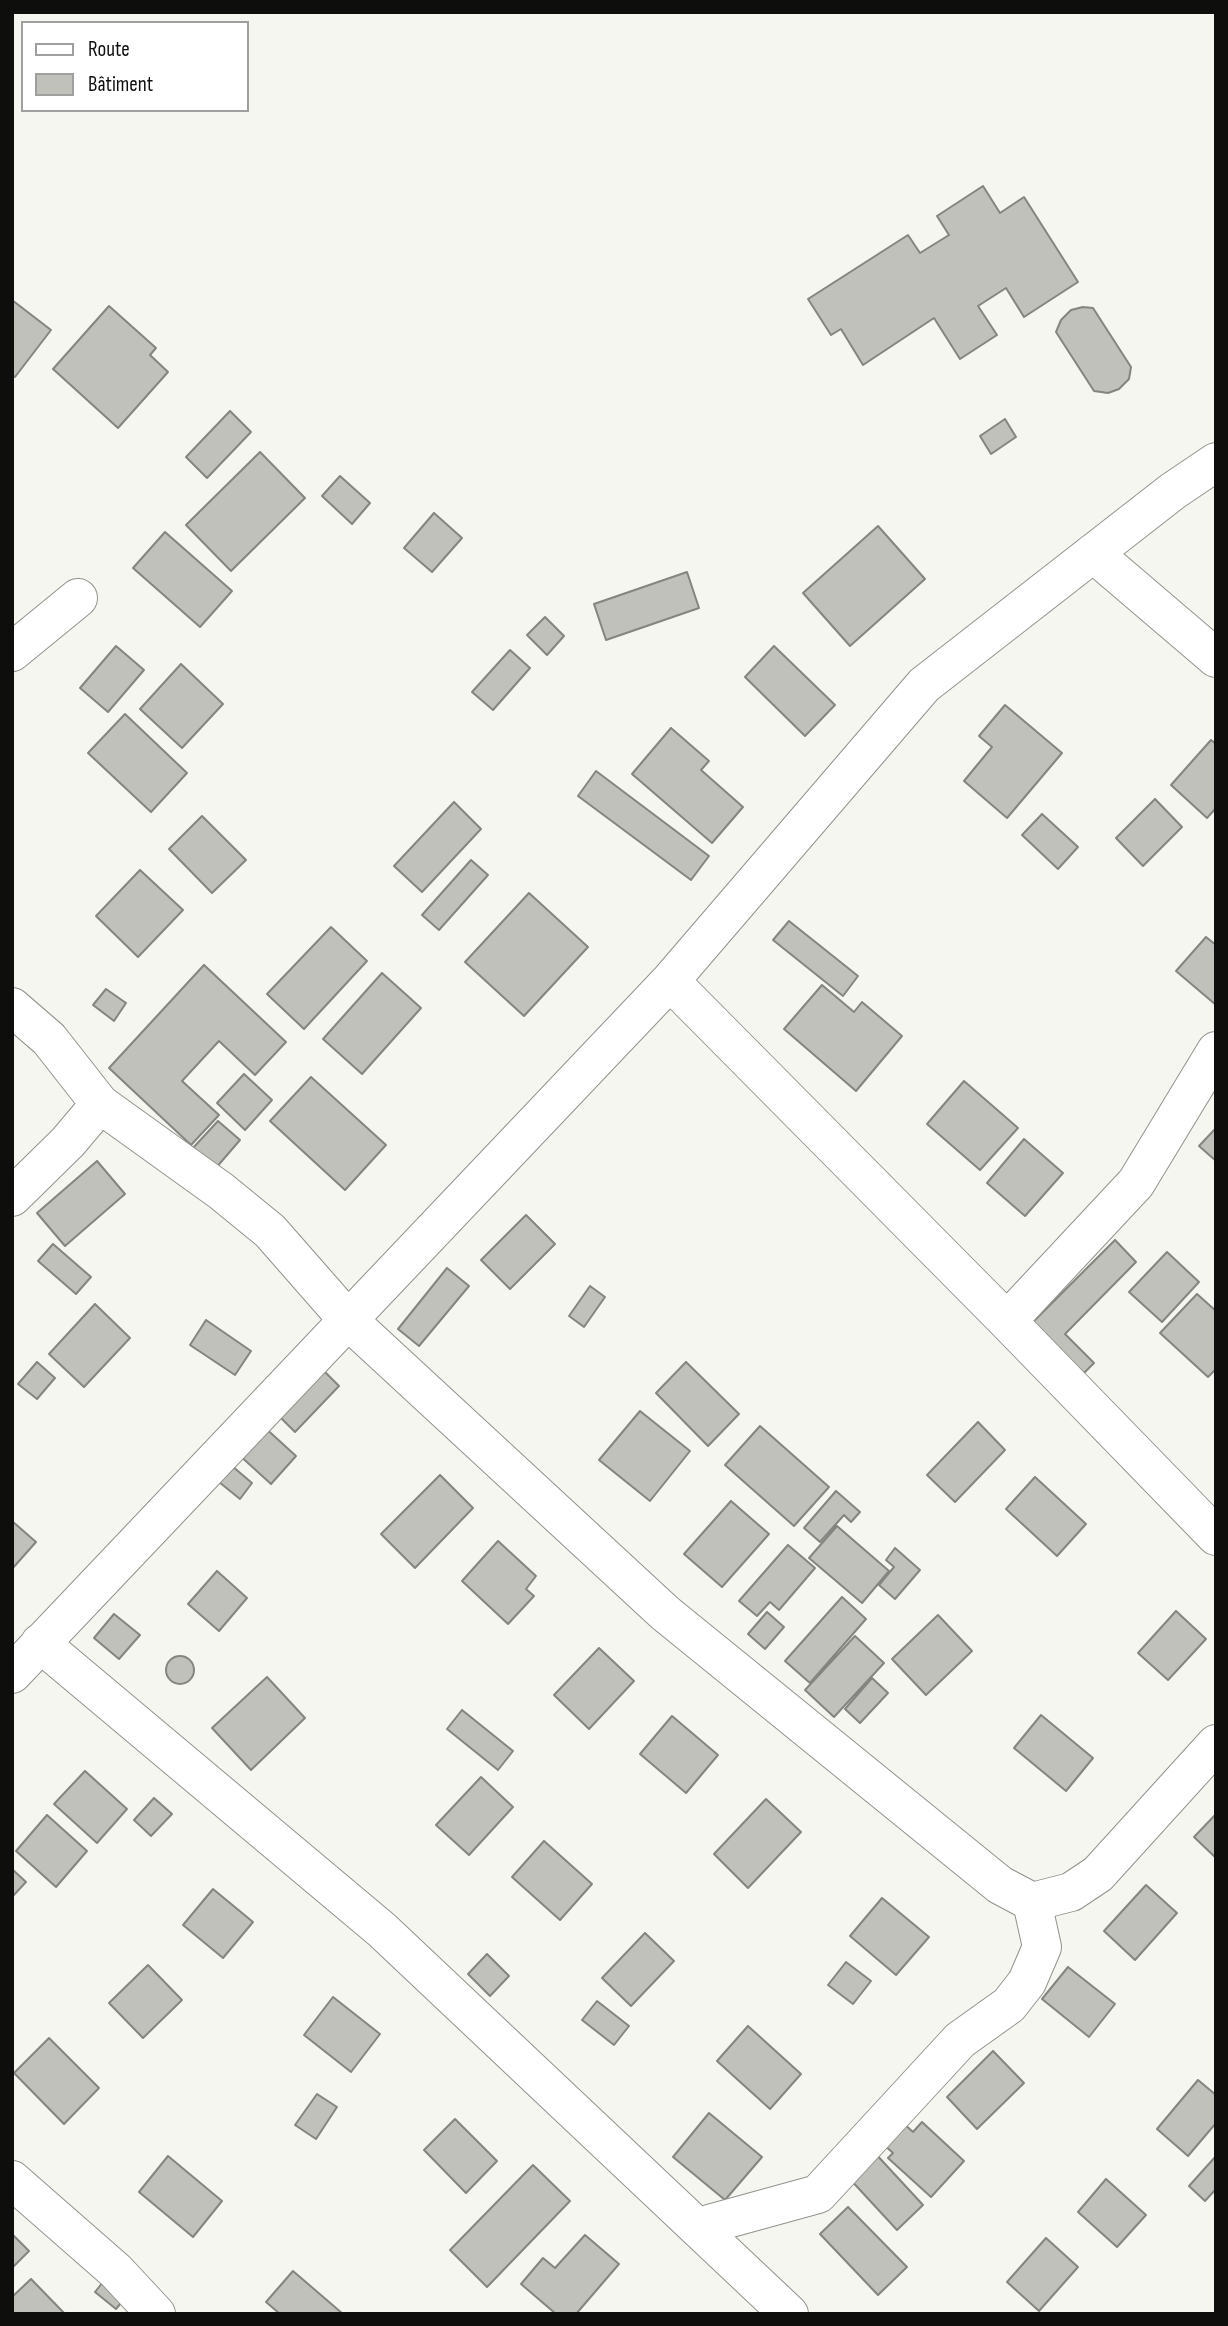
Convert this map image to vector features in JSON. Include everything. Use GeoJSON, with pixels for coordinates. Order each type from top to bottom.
{"type":"FeatureCollection","features":[{"type":"Feature","properties":{"kind":"street"},"geometry":{"type":"LineString","coordinates":[[12,1674],[670,981],[924,685],[1172,491],[1216,462]]}},
{"type":"Feature","properties":{"kind":"street"},"geometry":{"type":"LineString","coordinates":[[1093,553],[1216,658]]}},
{"type":"Feature","properties":{"kind":"street"},"geometry":{"type":"LineString","coordinates":[[12,652],[78,598]]}},
{"type":"Feature","properties":{"kind":"street"},"geometry":{"type":"LineString","coordinates":[[670,981],[1216,1536]]}},
{"type":"Feature","properties":{"kind":"street"},"geometry":{"type":"LineString","coordinates":[[12,1007],[49,1039],[100,1104],[221,1191],[270,1231],[348,1320],[665,1614],[1000,1885],[1032,1902],[1071,1892],[1098,1874],[1216,1744]]}},
{"type":"Feature","properties":{"kind":"street"},"geometry":{"type":"LineString","coordinates":[[1007,1321],[1136,1183],[1216,1051]]}},
{"type":"Feature","properties":{"kind":"street"},"geometry":{"type":"LineString","coordinates":[[12,1197],[68,1142],[100,1104]]}},
{"type":"Feature","properties":{"kind":"street"},"geometry":{"type":"LineString","coordinates":[[40,1643],[382,1930],[789,2314]]}},
{"type":"Feature","properties":{"kind":"street"},"geometry":{"type":"LineString","coordinates":[[698,2227],[818,2193],[960,2040],[1009,2005],[1027,1982],[1042,1947],[1032,1902]]}},
{"type":"Feature","properties":{"kind":"street"},"geometry":{"type":"LineString","coordinates":[[12,2180],[116,2271],[156,2314]]}},
{"type":"Feature","properties":{"kind":"building"},"geometry":{"type":"Polygon","coordinates":[[[983,186],[1000,213],[1024,197],[1078,282],[1024,317],[1006,288],[978,306],[997,335],[960,359],[934,318],[863,365],[841,329],[831,335],[808,299],[908,235],[920,253],[949,235],[937,216],[983,186]]]}},
{"type":"Feature","properties":{"kind":"building"},"geometry":{"type":"Polygon","coordinates":[[[12,300],[51,330],[15,377],[12,375],[12,300]]]}},
{"type":"Feature","properties":{"kind":"building"},"geometry":{"type":"Polygon","coordinates":[[[109,306],[156,348],[150,355],[168,372],[118,428],[53,369],[109,306]]]}},
{"type":"Feature","properties":{"kind":"building"},"geometry":{"type":"Polygon","coordinates":[[[1093,308],[1131,367],[1129,379],[1119,389],[1108,393],[1094,391],[1056,332],[1061,320],[1071,310],[1093,308]]]}},
{"type":"Feature","properties":{"kind":"building"},"geometry":{"type":"Polygon","coordinates":[[[230,411],[251,432],[207,478],[186,457],[230,411]]]}},
{"type":"Feature","properties":{"kind":"building"},"geometry":{"type":"Polygon","coordinates":[[[1005,419],[1016,437],[991,454],[980,436],[1005,419]]]}},
{"type":"Feature","properties":{"kind":"building"},"geometry":{"type":"Polygon","coordinates":[[[260,452],[305,498],[231,571],[186,525],[260,452]]]}},
{"type":"Feature","properties":{"kind":"building"},"geometry":{"type":"Polygon","coordinates":[[[340,476],[370,503],[352,524],[322,496],[340,476]]]}},
{"type":"Feature","properties":{"kind":"building"},"geometry":{"type":"Polygon","coordinates":[[[434,513],[462,538],[432,572],[404,548],[434,513]]]}},
{"type":"Feature","properties":{"kind":"building"},"geometry":{"type":"Polygon","coordinates":[[[878,526],[925,579],[850,646],[803,593],[878,526]]]}},
{"type":"Feature","properties":{"kind":"building"},"geometry":{"type":"Polygon","coordinates":[[[165,532],[232,591],[200,627],[133,568],[165,532]]]}},
{"type":"Feature","properties":{"kind":"building"},"geometry":{"type":"Polygon","coordinates":[[[687,572],[699,608],[606,640],[594,604],[687,572]]]}},
{"type":"Feature","properties":{"kind":"building"},"geometry":{"type":"Polygon","coordinates":[[[545,617],[564,636],[547,655],[527,635],[545,617]]]}},
{"type":"Feature","properties":{"kind":"building"},"geometry":{"type":"Polygon","coordinates":[[[116,646],[144,670],[108,712],[80,688],[116,646]]]}},
{"type":"Feature","properties":{"kind":"building"},"geometry":{"type":"Polygon","coordinates":[[[774,646],[835,705],[805,736],[745,677],[774,646]]]}},
{"type":"Feature","properties":{"kind":"building"},"geometry":{"type":"Polygon","coordinates":[[[510,650],[530,668],[493,710],[472,692],[510,650]]]}},
{"type":"Feature","properties":{"kind":"building"},"geometry":{"type":"Polygon","coordinates":[[[181,664],[223,704],[182,748],[140,709],[181,664]]]}},
{"type":"Feature","properties":{"kind":"building"},"geometry":{"type":"Polygon","coordinates":[[[1005,705],[1062,753],[1007,818],[964,781],[992,747],[979,736],[1005,705]]]}},
{"type":"Feature","properties":{"kind":"building"},"geometry":{"type":"Polygon","coordinates":[[[125,714],[187,773],[151,812],[88,753],[125,714]]]}},
{"type":"Feature","properties":{"kind":"building"},"geometry":{"type":"Polygon","coordinates":[[[671,728],[709,761],[701,770],[743,807],[712,843],[632,774],[671,728]]]}},
{"type":"Feature","properties":{"kind":"building"},"geometry":{"type":"Polygon","coordinates":[[[1211,740],[1216,744],[1216,808],[1207,818],[1171,785],[1211,740]]]}},
{"type":"Feature","properties":{"kind":"building"},"geometry":{"type":"Polygon","coordinates":[[[596,771],[709,856],[691,880],[578,796],[596,771]]]}},
{"type":"Feature","properties":{"kind":"building"},"geometry":{"type":"Polygon","coordinates":[[[1155,799],[1182,827],[1143,866],[1116,838],[1155,799]]]}},
{"type":"Feature","properties":{"kind":"building"},"geometry":{"type":"Polygon","coordinates":[[[454,802],[481,829],[422,892],[394,866],[454,802]]]}},
{"type":"Feature","properties":{"kind":"building"},"geometry":{"type":"Polygon","coordinates":[[[1042,814],[1078,847],[1058,869],[1022,835],[1042,814]]]}},
{"type":"Feature","properties":{"kind":"building"},"geometry":{"type":"Polygon","coordinates":[[[202,816],[246,860],[212,893],[169,849],[202,816]]]}},
{"type":"Feature","properties":{"kind":"building"},"geometry":{"type":"Polygon","coordinates":[[[471,860],[488,875],[439,930],[422,915],[471,860]]]}},
{"type":"Feature","properties":{"kind":"building"},"geometry":{"type":"Polygon","coordinates":[[[140,870],[183,910],[138,957],[96,916],[140,870]]]}},
{"type":"Feature","properties":{"kind":"building"},"geometry":{"type":"Polygon","coordinates":[[[529,893],[588,947],[524,1016],[465,962],[529,893]]]}},
{"type":"Feature","properties":{"kind":"building"},"geometry":{"type":"Polygon","coordinates":[[[789,921],[858,976],[843,996],[773,940],[789,921]]]}},
{"type":"Feature","properties":{"kind":"building"},"geometry":{"type":"Polygon","coordinates":[[[331,927],[367,961],[304,1029],[267,994],[331,927]]]}},
{"type":"Feature","properties":{"kind":"building"},"geometry":{"type":"Polygon","coordinates":[[[1206,937],[1216,945],[1216,1005],[1176,971],[1206,937]]]}},
{"type":"Feature","properties":{"kind":"building"},"geometry":{"type":"Polygon","coordinates":[[[204,965],[286,1042],[255,1075],[219,1041],[182,1081],[219,1115],[191,1145],[109,1068],[204,965]]]}},
{"type":"Feature","properties":{"kind":"building"},"geometry":{"type":"Polygon","coordinates":[[[382,973],[421,1008],[362,1074],[323,1039],[382,973]]]}},
{"type":"Feature","properties":{"kind":"building"},"geometry":{"type":"Polygon","coordinates":[[[822,985],[854,1012],[862,1002],[902,1036],[856,1091],[784,1029],[822,985]]]}},
{"type":"Feature","properties":{"kind":"building"},"geometry":{"type":"Polygon","coordinates":[[[106,989],[126,1003],[114,1021],[93,1005],[106,989]]]}},
{"type":"Feature","properties":{"kind":"building"},"geometry":{"type":"Polygon","coordinates":[[[244,1074],[272,1100],[245,1130],[217,1103],[244,1074]]]}},
{"type":"Feature","properties":{"kind":"building"},"geometry":{"type":"Polygon","coordinates":[[[311,1077],[386,1145],[345,1190],[270,1121],[311,1077]]]}},
{"type":"Feature","properties":{"kind":"building"},"geometry":{"type":"Polygon","coordinates":[[[964,1081],[1018,1128],[980,1170],[927,1124],[964,1081]]]}},
{"type":"Feature","properties":{"kind":"building"},"geometry":{"type":"Polygon","coordinates":[[[218,1121],[240,1140],[215,1169],[192,1149],[218,1121]]]}},
{"type":"Feature","properties":{"kind":"building"},"geometry":{"type":"Polygon","coordinates":[[[1216,1128],[1216,1161],[1199,1146],[1216,1128]]]}},
{"type":"Feature","properties":{"kind":"building"},"geometry":{"type":"Polygon","coordinates":[[[1024,1139],[1063,1173],[1025,1216],[987,1183],[1024,1139]]]}},
{"type":"Feature","properties":{"kind":"building"},"geometry":{"type":"Polygon","coordinates":[[[97,1161],[125,1194],[65,1246],[37,1213],[97,1161]]]}},
{"type":"Feature","properties":{"kind":"building"},"geometry":{"type":"Polygon","coordinates":[[[526,1215],[555,1244],[510,1289],[481,1260],[526,1215]]]}},
{"type":"Feature","properties":{"kind":"building"},"geometry":{"type":"Polygon","coordinates":[[[1115,1240],[1136,1262],[1065,1334],[1094,1363],[1076,1381],[1025,1330],[1115,1240]]]}},
{"type":"Feature","properties":{"kind":"building"},"geometry":{"type":"Polygon","coordinates":[[[53,1244],[91,1277],[76,1294],[38,1261],[53,1244]]]}},
{"type":"Feature","properties":{"kind":"building"},"geometry":{"type":"Polygon","coordinates":[[[1167,1252],[1199,1282],[1162,1322],[1129,1292],[1167,1252]]]}},
{"type":"Feature","properties":{"kind":"building"},"geometry":{"type":"Polygon","coordinates":[[[447,1268],[469,1286],[419,1346],[398,1329],[447,1268]]]}},
{"type":"Feature","properties":{"kind":"building"},"geometry":{"type":"Polygon","coordinates":[[[590,1286],[605,1297],[584,1327],[569,1316],[590,1286]]]}},
{"type":"Feature","properties":{"kind":"building"},"geometry":{"type":"Polygon","coordinates":[[[1197,1294],[1216,1311],[1216,1369],[1208,1377],[1160,1333],[1197,1294]]]}},
{"type":"Feature","properties":{"kind":"building"},"geometry":{"type":"Polygon","coordinates":[[[95,1304],[130,1338],[84,1387],[49,1354],[95,1304]]]}},
{"type":"Feature","properties":{"kind":"building"},"geometry":{"type":"Polygon","coordinates":[[[206,1320],[251,1351],[235,1375],[190,1345],[206,1320]]]}},
{"type":"Feature","properties":{"kind":"building"},"geometry":{"type":"Polygon","coordinates":[[[37,1362],[55,1378],[37,1399],[18,1384],[37,1362]]]}},
{"type":"Feature","properties":{"kind":"building"},"geometry":{"type":"Polygon","coordinates":[[[686,1362],[739,1414],[708,1446],[656,1393],[686,1362]]]}},
{"type":"Feature","properties":{"kind":"building"},"geometry":{"type":"Polygon","coordinates":[[[318,1365],[339,1386],[295,1432],[274,1411],[318,1365]]]}},
{"type":"Feature","properties":{"kind":"building"},"geometry":{"type":"Polygon","coordinates":[[[640,1411],[690,1451],[650,1501],[599,1460],[640,1411]]]}},
{"type":"Feature","properties":{"kind":"building"},"geometry":{"type":"Polygon","coordinates":[[[978,1422],[1005,1450],[955,1502],[927,1475],[978,1422]]]}},
{"type":"Feature","properties":{"kind":"building"},"geometry":{"type":"Polygon","coordinates":[[[262,1425],[296,1456],[271,1484],[237,1453],[262,1425]]]}},
{"type":"Feature","properties":{"kind":"building"},"geometry":{"type":"Polygon","coordinates":[[[760,1426],[829,1487],[794,1526],[725,1465],[760,1426]]]}},
{"type":"Feature","properties":{"kind":"building"},"geometry":{"type":"Polygon","coordinates":[[[232,1466],[252,1483],[240,1499],[219,1482],[232,1466]]]}},
{"type":"Feature","properties":{"kind":"building"},"geometry":{"type":"Polygon","coordinates":[[[440,1475],[473,1508],[415,1568],[381,1534],[440,1475]]]}},
{"type":"Feature","properties":{"kind":"building"},"geometry":{"type":"Polygon","coordinates":[[[1035,1477],[1086,1524],[1057,1556],[1006,1509],[1035,1477]]]}},
{"type":"Feature","properties":{"kind":"building"},"geometry":{"type":"Polygon","coordinates":[[[836,1491],[860,1512],[851,1522],[844,1515],[820,1542],[804,1528],[836,1491]]]}},
{"type":"Feature","properties":{"kind":"building"},"geometry":{"type":"Polygon","coordinates":[[[731,1501],[769,1534],[722,1587],[684,1554],[731,1501]]]}},
{"type":"Feature","properties":{"kind":"building"},"geometry":{"type":"Polygon","coordinates":[[[12,1521],[36,1542],[12,1569],[12,1521]]]}},
{"type":"Feature","properties":{"kind":"building"},"geometry":{"type":"Polygon","coordinates":[[[837,1526],[889,1571],[862,1603],[809,1558],[837,1526]]]}},
{"type":"Feature","properties":{"kind":"building"},"geometry":{"type":"Polygon","coordinates":[[[498,1541],[536,1576],[526,1589],[534,1596],[508,1624],[462,1581],[498,1541]]]}},
{"type":"Feature","properties":{"kind":"building"},"geometry":{"type":"Polygon","coordinates":[[[788,1545],[815,1568],[779,1610],[770,1602],[757,1616],[739,1601],[788,1545]]]}},
{"type":"Feature","properties":{"kind":"building"},"geometry":{"type":"Polygon","coordinates":[[[895,1548],[920,1570],[895,1599],[879,1585],[894,1567],[886,1560],[895,1548]]]}},
{"type":"Feature","properties":{"kind":"building"},"geometry":{"type":"Polygon","coordinates":[[[217,1571],[247,1598],[219,1631],[188,1604],[217,1571]]]}},
{"type":"Feature","properties":{"kind":"building"},"geometry":{"type":"Polygon","coordinates":[[[842,1597],[866,1619],[810,1683],[785,1661],[842,1597]]]}},
{"type":"Feature","properties":{"kind":"building"},"geometry":{"type":"Polygon","coordinates":[[[1176,1611],[1206,1639],[1168,1680],[1138,1653],[1176,1611]]]}},
{"type":"Feature","properties":{"kind":"building"},"geometry":{"type":"Polygon","coordinates":[[[767,1612],[784,1627],[765,1649],[748,1634],[767,1612]]]}},
{"type":"Feature","properties":{"kind":"building"},"geometry":{"type":"Polygon","coordinates":[[[114,1614],[140,1635],[119,1659],[94,1638],[114,1614]]]}},
{"type":"Feature","properties":{"kind":"building"},"geometry":{"type":"Polygon","coordinates":[[[938,1615],[972,1651],[926,1695],[892,1659],[938,1615]]]}},
{"type":"Feature","properties":{"kind":"building"},"geometry":{"type":"Polygon","coordinates":[[[855,1636],[884,1663],[834,1717],[805,1690],[855,1636]]]}},
{"type":"Feature","properties":{"kind":"building"},"geometry":{"type":"Polygon","coordinates":[[[599,1648],[634,1681],[589,1729],[554,1695],[599,1648]]]}},
{"type":"Feature","properties":{"kind":"building"},"geometry":{"type":"Polygon","coordinates":[[[180,1656],[190,1660],[194,1670],[190,1680],[180,1684],[170,1680],[166,1670],[170,1660],[180,1656]]]}},
{"type":"Feature","properties":{"kind":"building"},"geometry":{"type":"Polygon","coordinates":[[[267,1677],[305,1718],[251,1770],[212,1728],[267,1677]]]}},
{"type":"Feature","properties":{"kind":"building"},"geometry":{"type":"Polygon","coordinates":[[[872,1678],[888,1693],[860,1723],[845,1709],[872,1678]]]}},
{"type":"Feature","properties":{"kind":"building"},"geometry":{"type":"Polygon","coordinates":[[[462,1710],[513,1751],[498,1770],[447,1729],[462,1710]]]}},
{"type":"Feature","properties":{"kind":"building"},"geometry":{"type":"Polygon","coordinates":[[[1041,1715],[1093,1758],[1066,1791],[1014,1748],[1041,1715]]]}},
{"type":"Feature","properties":{"kind":"building"},"geometry":{"type":"Polygon","coordinates":[[[672,1716],[718,1755],[686,1793],[640,1754],[672,1716]]]}},
{"type":"Feature","properties":{"kind":"building"},"geometry":{"type":"Polygon","coordinates":[[[85,1771],[127,1809],[97,1843],[54,1804],[85,1771]]]}},
{"type":"Feature","properties":{"kind":"building"},"geometry":{"type":"Polygon","coordinates":[[[481,1777],[513,1807],[469,1855],[436,1825],[481,1777]]]}},
{"type":"Feature","properties":{"kind":"building"},"geometry":{"type":"Polygon","coordinates":[[[154,1798],[172,1814],[151,1836],[134,1820],[154,1798]]]}},
{"type":"Feature","properties":{"kind":"building"},"geometry":{"type":"Polygon","coordinates":[[[766,1799],[801,1832],[748,1888],[714,1854],[766,1799]]]}},
{"type":"Feature","properties":{"kind":"building"},"geometry":{"type":"Polygon","coordinates":[[[1216,1814],[1216,1858],[1194,1837],[1216,1814]]]}},
{"type":"Feature","properties":{"kind":"building"},"geometry":{"type":"Polygon","coordinates":[[[47,1815],[87,1851],[56,1887],[16,1851],[47,1815]]]}},
{"type":"Feature","properties":{"kind":"building"},"geometry":{"type":"Polygon","coordinates":[[[544,1841],[592,1884],[560,1920],[512,1877],[544,1841]]]}},
{"type":"Feature","properties":{"kind":"building"},"geometry":{"type":"Polygon","coordinates":[[[12,1869],[26,1882],[12,1897],[12,1869]]]}},
{"type":"Feature","properties":{"kind":"building"},"geometry":{"type":"Polygon","coordinates":[[[1146,1885],[1177,1913],[1135,1960],[1104,1931],[1146,1885]]]}},
{"type":"Feature","properties":{"kind":"building"},"geometry":{"type":"Polygon","coordinates":[[[213,1889],[253,1922],[223,1958],[183,1925],[213,1889]]]}},
{"type":"Feature","properties":{"kind":"building"},"geometry":{"type":"Polygon","coordinates":[[[882,1898],[929,1937],[896,1975],[850,1936],[882,1898]]]}},
{"type":"Feature","properties":{"kind":"building"},"geometry":{"type":"Polygon","coordinates":[[[645,1933],[674,1961],[631,2006],[602,1978],[645,1933]]]}},
{"type":"Feature","properties":{"kind":"building"},"geometry":{"type":"Polygon","coordinates":[[[487,1954],[509,1976],[490,1996],[468,1974],[487,1954]]]}},
{"type":"Feature","properties":{"kind":"building"},"geometry":{"type":"Polygon","coordinates":[[[846,1962],[871,1981],[853,2004],[828,1985],[846,1962]]]}},
{"type":"Feature","properties":{"kind":"building"},"geometry":{"type":"Polygon","coordinates":[[[148,1965],[182,2000],[143,2038],[109,2003],[148,1965]]]}},
{"type":"Feature","properties":{"kind":"building"},"geometry":{"type":"Polygon","coordinates":[[[1068,1967],[1115,2004],[1089,2037],[1042,1999],[1068,1967]]]}},
{"type":"Feature","properties":{"kind":"building"},"geometry":{"type":"Polygon","coordinates":[[[333,1997],[380,2034],[351,2072],[304,2035],[333,1997]]]}},
{"type":"Feature","properties":{"kind":"building"},"geometry":{"type":"Polygon","coordinates":[[[597,2001],[629,2026],[614,2045],[582,2020],[597,2001]]]}},
{"type":"Feature","properties":{"kind":"building"},"geometry":{"type":"Polygon","coordinates":[[[748,2026],[801,2074],[770,2109],[717,2061],[748,2026]]]}},
{"type":"Feature","properties":{"kind":"building"},"geometry":{"type":"Polygon","coordinates":[[[49,2038],[99,2088],[64,2124],[14,2073],[49,2038]]]}},
{"type":"Feature","properties":{"kind":"building"},"geometry":{"type":"Polygon","coordinates":[[[993,2051],[1024,2083],[977,2129],[947,2097],[993,2051]]]}},
{"type":"Feature","properties":{"kind":"building"},"geometry":{"type":"Polygon","coordinates":[[[1198,2080],[1216,2095],[1216,2123],[1188,2156],[1157,2129],[1198,2080]]]}},
{"type":"Feature","properties":{"kind":"building"},"geometry":{"type":"Polygon","coordinates":[[[317,2094],[337,2107],[316,2139],[295,2125],[317,2094]]]}},
{"type":"Feature","properties":{"kind":"building"},"geometry":{"type":"Polygon","coordinates":[[[709,2113],[762,2157],[725,2200],[673,2157],[709,2113]]]}},
{"type":"Feature","properties":{"kind":"building"},"geometry":{"type":"Polygon","coordinates":[[[455,2119],[497,2161],[466,2193],[424,2150],[455,2119]]]}},
{"type":"Feature","properties":{"kind":"building"},"geometry":{"type":"Polygon","coordinates":[[[902,2122],[913,2132],[922,2122],[964,2161],[931,2197],[888,2158],[893,2153],[882,2143],[902,2122]]]}},
{"type":"Feature","properties":{"kind":"building"},"geometry":{"type":"Polygon","coordinates":[[[874,2152],[923,2205],[897,2230],[848,2177],[874,2152]]]}},
{"type":"Feature","properties":{"kind":"building"},"geometry":{"type":"Polygon","coordinates":[[[168,2156],[222,2201],[193,2237],[139,2192],[168,2156]]]}},
{"type":"Feature","properties":{"kind":"building"},"geometry":{"type":"Polygon","coordinates":[[[1216,2156],[1216,2189],[1205,2201],[1189,2186],[1216,2156]]]}},
{"type":"Feature","properties":{"kind":"building"},"geometry":{"type":"Polygon","coordinates":[[[533,2165],[570,2201],[487,2287],[450,2250],[533,2165]]]}},
{"type":"Feature","properties":{"kind":"building"},"geometry":{"type":"Polygon","coordinates":[[[1106,2179],[1146,2215],[1117,2247],[1078,2212],[1106,2179]]]}},
{"type":"Feature","properties":{"kind":"building"},"geometry":{"type":"Polygon","coordinates":[[[848,2207],[907,2267],[878,2295],[820,2234],[848,2207]]]}},
{"type":"Feature","properties":{"kind":"building"},"geometry":{"type":"Polygon","coordinates":[[[12,2234],[29,2251],[12,2268],[12,2234]]]}},
{"type":"Feature","properties":{"kind":"building"},"geometry":{"type":"Polygon","coordinates":[[[585,2235],[619,2264],[576,2314],[556,2314],[521,2284],[543,2258],[555,2268],[585,2235]]]}},
{"type":"Feature","properties":{"kind":"building"},"geometry":{"type":"Polygon","coordinates":[[[1046,2238],[1078,2267],[1039,2311],[1007,2282],[1046,2238]]]}},
{"type":"Feature","properties":{"kind":"building"},"geometry":{"type":"Polygon","coordinates":[[[293,2271],[343,2314],[280,2314],[266,2302],[293,2271]]]}},
{"type":"Feature","properties":{"kind":"building"},"geometry":{"type":"Polygon","coordinates":[[[110,2273],[131,2291],[116,2309],[95,2292],[110,2273]]]}},
{"type":"Feature","properties":{"kind":"building"},"geometry":{"type":"Polygon","coordinates":[[[31,2279],[65,2314],[12,2314],[12,2297],[31,2279]]]}}]}
